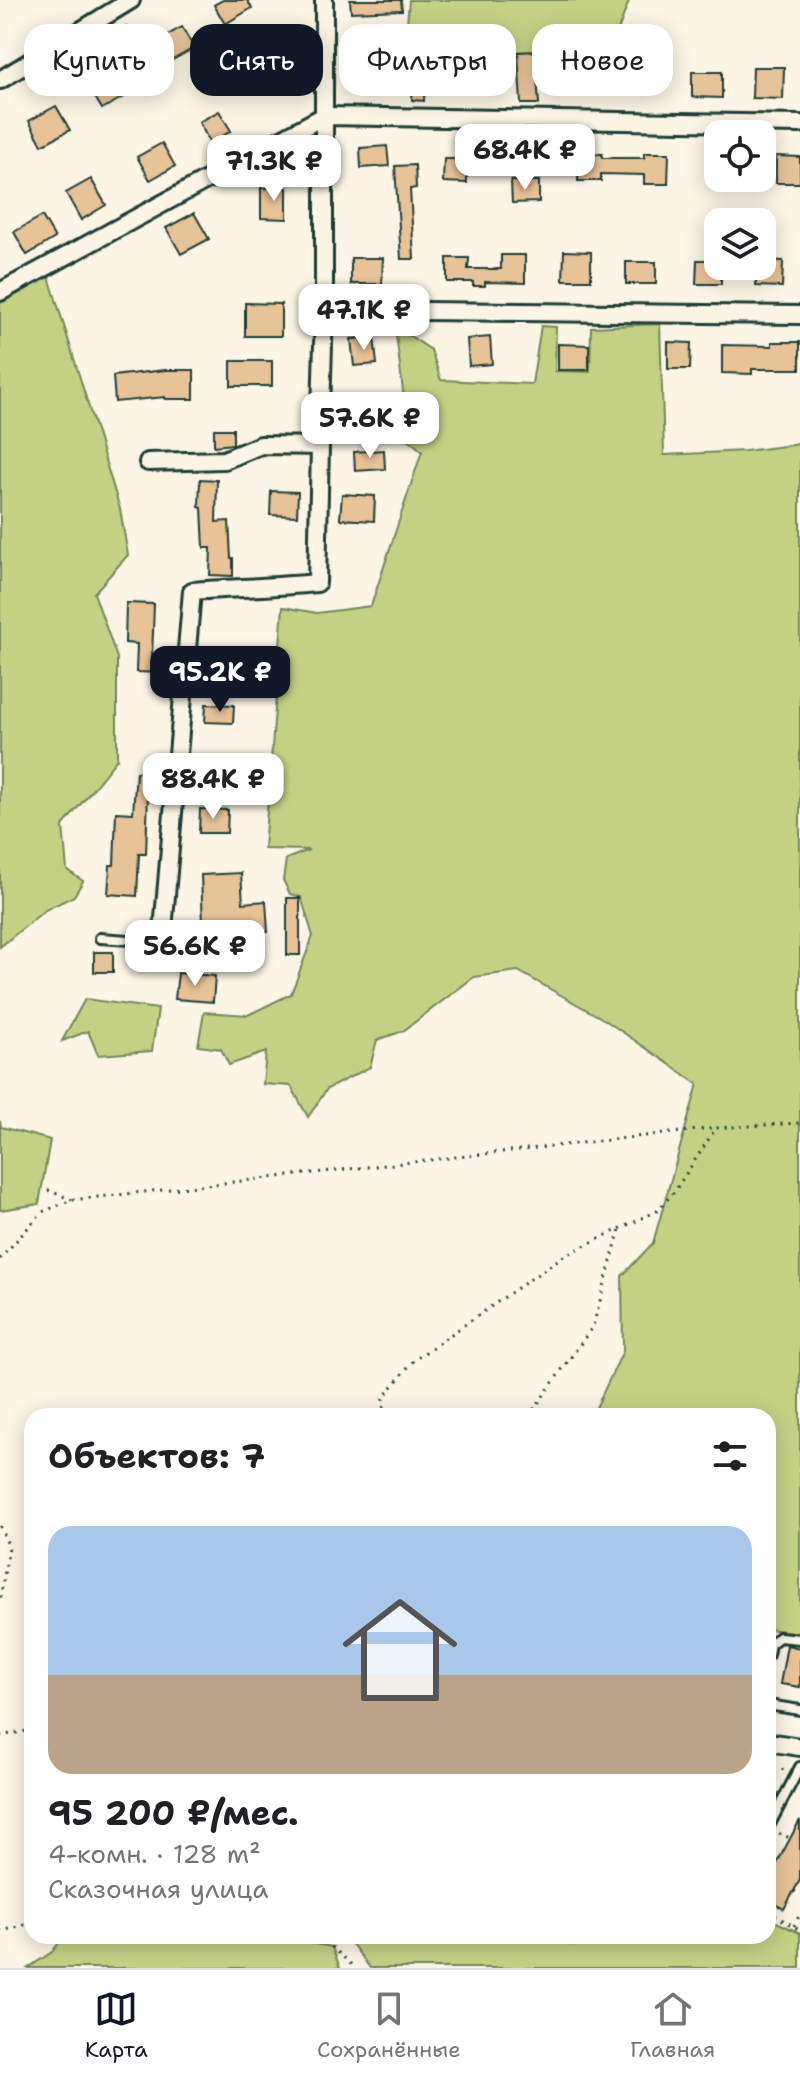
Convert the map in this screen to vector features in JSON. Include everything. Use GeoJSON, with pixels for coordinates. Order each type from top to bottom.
{"type":"FeatureCollection","features":[{"type":"Feature","properties":{"kind":"street"},"geometry":{"type":"LineString","coordinates":[[0,80],[131,0]]}},
{"type":"Feature","properties":{"kind":"street"},"geometry":{"type":"LineString","coordinates":[[162,942],[192,591],[261,589],[317,583],[324,310],[324,0]]}},
{"type":"Feature","properties":{"kind":"street"},"geometry":{"type":"LineString","coordinates":[[0,292],[324,116],[800,124]]}},
{"type":"Feature","properties":{"kind":"street"},"geometry":{"type":"LineString","coordinates":[[324,310],[800,315]]}},
{"type":"Feature","properties":{"kind":"street"},"geometry":{"type":"LineString","coordinates":[[148,462],[224,460],[261,445],[320,446]]}},
{"type":"Feature","properties":{"kind":"street"},"geometry":{"type":"LineString","coordinates":[[776,1743],[800,1747]]}},
{"type":"Feature","properties":{"kind":"lane"},"geometry":{"type":"LineString","coordinates":[[100,938],[230,947]]}},
{"type":"Feature","properties":{"kind":"lane"},"geometry":{"type":"LineString","coordinates":[[776,1639],[800,1639]]}},
{"type":"Feature","properties":{"kind":"lane"},"geometry":{"type":"LineString","coordinates":[[776,1706],[800,1710]]}},
{"type":"Feature","properties":{"kind":"lane"},"geometry":{"type":"LineString","coordinates":[[776,1813],[800,1767]]}},
{"type":"Feature","properties":{"kind":"path"},"geometry":{"type":"LineString","coordinates":[[0,1259],[42,1212],[72,1200],[716,1128],[800,1123]]}},
{"type":"Feature","properties":{"kind":"path"},"geometry":{"type":"LineString","coordinates":[[384,1408],[383,1398],[414,1360],[565,1255],[657,1211],[674,1192],[716,1128]]}},
{"type":"Feature","properties":{"kind":"path"},"geometry":{"type":"LineString","coordinates":[[48,1190],[72,1200]]}},
{"type":"Feature","properties":{"kind":"path"},"geometry":{"type":"LineString","coordinates":[[535,1408],[593,1326],[620,1229]]}},
{"type":"Feature","properties":{"kind":"path"},"geometry":{"type":"LineString","coordinates":[[0,1526],[9,1547],[0,1599]]}},
{"type":"Feature","properties":{"kind":"path"},"geometry":{"type":"LineString","coordinates":[[0,1736],[24,1732]]}},
{"type":"Feature","properties":{"kind":"path"},"geometry":{"type":"LineString","coordinates":[[778,1832],[790,1838]]}},
{"type":"Feature","properties":{"kind":"path"},"geometry":{"type":"LineString","coordinates":[[794,1891],[800,1894]]}},
{"type":"Feature","properties":{"kind":"path"},"geometry":{"type":"LineString","coordinates":[[794,1926],[800,1914]]}},
{"type":"Feature","properties":{"kind":"path"},"geometry":{"type":"LineString","coordinates":[[776,1916],[800,1930]]}},
{"type":"Feature","properties":{"kind":"path"},"geometry":{"type":"LineString","coordinates":[[0,1931],[24,1925]]}},
{"type":"Feature","properties":{"kind":"path"},"geometry":{"type":"LineString","coordinates":[[329,1944],[355,1968]]}},
{"type":"Feature","properties":{"kind":"path"},"geometry":{"type":"LineString","coordinates":[[346,1968],[350,1963]]}},
{"type":"Feature","properties":{"kind":"green space"},"geometry":{"type":"Polygon","coordinates":[[[409,0],[629,1],[620,24],[532,24],[532,52],[516,52],[516,24],[407,24],[409,0]]]}},
{"type":"Feature","properties":{"kind":"green space"},"geometry":{"type":"Polygon","coordinates":[[[46,267],[120,509],[128,555],[94,593],[117,658],[117,759],[63,826],[67,870],[83,881],[74,896],[45,910],[0,947],[0,291],[46,267]]]}},
{"type":"Feature","properties":{"kind":"green space"},"geometry":{"type":"Polygon","coordinates":[[[660,324],[664,455],[745,451],[800,444],[800,1633],[776,1630],[776,1408],[596,1408],[623,1351],[622,1276],[653,1243],[698,1084],[605,1020],[518,971],[474,977],[403,1031],[377,1040],[370,1067],[327,1089],[308,1117],[291,1086],[263,1084],[266,1052],[229,1065],[221,1049],[198,1046],[204,1012],[248,1015],[291,994],[313,936],[301,897],[290,894],[283,880],[286,859],[309,850],[264,849],[283,607],[317,613],[371,606],[422,451],[409,440],[395,326],[431,350],[441,380],[532,384],[541,326],[556,327],[555,371],[590,372],[591,327],[660,324]]]}},
{"type":"Feature","properties":{"kind":"green space"},"geometry":{"type":"Polygon","coordinates":[[[85,999],[158,1009],[152,1051],[98,1055],[88,1031],[62,1041],[85,999]]]}},
{"type":"Feature","properties":{"kind":"green space"},"geometry":{"type":"Polygon","coordinates":[[[0,1121],[1,1127],[50,1140],[39,1204],[0,1210],[0,1121]]]}},
{"type":"Feature","properties":{"kind":"green space"},"geometry":{"type":"Polygon","coordinates":[[[776,1922],[800,1933],[800,1968],[370,1968],[352,1944],[776,1944],[776,1922]]]}},
{"type":"Feature","properties":{"kind":"green space"},"geometry":{"type":"Polygon","coordinates":[[[58,1944],[316,1944],[332,1947],[340,1968],[28,1968],[52,1952],[58,1944]]]}},
{"type":"Feature","properties":{"kind":"building"},"geometry":{"type":"Polygon","coordinates":[[[223,0],[247,0],[252,8],[225,24],[214,5],[223,0]]]}},
{"type":"Feature","properties":{"kind":"building"},"geometry":{"type":"Polygon","coordinates":[[[350,0],[401,0],[402,10],[351,12],[350,0]]]}},
{"type":"Feature","properties":{"kind":"building"},"geometry":{"type":"Polygon","coordinates":[[[182,27],[190,41],[190,50],[174,59],[174,31],[182,27]]]}},
{"type":"Feature","properties":{"kind":"building"},"geometry":{"type":"Polygon","coordinates":[[[532,51],[532,96],[538,96],[539,104],[521,104],[518,52],[532,51]]]}},
{"type":"Feature","properties":{"kind":"building"},"geometry":{"type":"Polygon","coordinates":[[[753,67],[784,67],[783,99],[752,98],[753,67]]]}},
{"type":"Feature","properties":{"kind":"building"},"geometry":{"type":"Polygon","coordinates":[[[692,72],[722,72],[722,98],[692,97],[692,72]]]}},
{"type":"Feature","properties":{"kind":"building"},"geometry":{"type":"Polygon","coordinates":[[[94,96],[125,96],[102,109],[94,96]]]}},
{"type":"Feature","properties":{"kind":"building"},"geometry":{"type":"Polygon","coordinates":[[[412,96],[424,96],[424,101],[412,100],[412,96]]]}},
{"type":"Feature","properties":{"kind":"building"},"geometry":{"type":"Polygon","coordinates":[[[56,106],[70,130],[42,145],[29,121],[56,106]]]}},
{"type":"Feature","properties":{"kind":"building"},"geometry":{"type":"Polygon","coordinates":[[[219,111],[231,131],[210,143],[199,122],[219,111]]]}},
{"type":"Feature","properties":{"kind":"building"},"geometry":{"type":"Polygon","coordinates":[[[162,143],[175,166],[150,180],[137,157],[162,143]]]}},
{"type":"Feature","properties":{"kind":"building"},"geometry":{"type":"Polygon","coordinates":[[[387,146],[389,166],[361,168],[360,148],[387,146]]]}},
{"type":"Feature","properties":{"kind":"building"},"geometry":{"type":"Polygon","coordinates":[[[644,153],[669,153],[668,184],[644,184],[644,175],[601,174],[601,181],[578,181],[579,154],[602,154],[602,158],[644,158],[644,153]]]}},
{"type":"Feature","properties":{"kind":"building"},"geometry":{"type":"Polygon","coordinates":[[[776,156],[800,157],[800,183],[776,183],[776,156]]]}},
{"type":"Feature","properties":{"kind":"building"},"geometry":{"type":"Polygon","coordinates":[[[444,159],[467,159],[467,183],[443,182],[444,159]]]}},
{"type":"Feature","properties":{"kind":"building"},"geometry":{"type":"Polygon","coordinates":[[[415,165],[416,188],[410,189],[414,259],[401,259],[395,166],[415,165]]]}},
{"type":"Feature","properties":{"kind":"building"},"geometry":{"type":"Polygon","coordinates":[[[91,179],[106,205],[81,220],[66,193],[91,179]]]}},
{"type":"Feature","properties":{"kind":"building"},"geometry":{"type":"Polygon","coordinates":[[[511,181],[539,181],[539,202],[512,203],[511,181]]]}},
{"type":"Feature","properties":{"kind":"building"},"geometry":{"type":"Polygon","coordinates":[[[261,188],[287,188],[287,219],[261,218],[261,188]]]}},
{"type":"Feature","properties":{"kind":"building"},"geometry":{"type":"Polygon","coordinates":[[[194,213],[209,239],[181,254],[166,228],[194,213]]]}},
{"type":"Feature","properties":{"kind":"building"},"geometry":{"type":"Polygon","coordinates":[[[42,216],[55,238],[27,255],[14,232],[42,216]]]}},
{"type":"Feature","properties":{"kind":"building"},"geometry":{"type":"Polygon","coordinates":[[[564,251],[591,252],[591,280],[563,280],[564,251]]]}},
{"type":"Feature","properties":{"kind":"building"},"geometry":{"type":"Polygon","coordinates":[[[501,255],[525,255],[525,283],[485,282],[485,286],[473,286],[473,282],[447,282],[447,258],[469,258],[468,269],[501,269],[501,255]]]}},
{"type":"Feature","properties":{"kind":"building"},"geometry":{"type":"Polygon","coordinates":[[[351,258],[383,258],[382,284],[351,284],[351,258]]]}},
{"type":"Feature","properties":{"kind":"building"},"geometry":{"type":"Polygon","coordinates":[[[697,260],[704,260],[704,280],[721,280],[721,284],[696,284],[697,260]]]}},
{"type":"Feature","properties":{"kind":"building"},"geometry":{"type":"Polygon","coordinates":[[[776,261],[783,261],[782,287],[756,286],[756,280],[776,280],[776,261]]]}},
{"type":"Feature","properties":{"kind":"building"},"geometry":{"type":"Polygon","coordinates":[[[626,262],[656,262],[656,284],[626,284],[626,262]]]}},
{"type":"Feature","properties":{"kind":"building"},"geometry":{"type":"Polygon","coordinates":[[[245,303],[281,304],[281,336],[245,336],[245,303]]]}},
{"type":"Feature","properties":{"kind":"building"},"geometry":{"type":"Polygon","coordinates":[[[374,337],[377,364],[354,366],[351,339],[374,337]]]}},
{"type":"Feature","properties":{"kind":"building"},"geometry":{"type":"Polygon","coordinates":[[[490,337],[492,364],[469,366],[467,339],[490,337]]]}},
{"type":"Feature","properties":{"kind":"building"},"geometry":{"type":"Polygon","coordinates":[[[668,342],[691,343],[690,369],[668,369],[668,342]]]}},
{"type":"Feature","properties":{"kind":"building"},"geometry":{"type":"Polygon","coordinates":[[[772,342],[800,342],[800,369],[752,369],[752,374],[722,373],[722,345],[772,346],[772,342]]]}},
{"type":"Feature","properties":{"kind":"building"},"geometry":{"type":"Polygon","coordinates":[[[558,344],[589,345],[589,370],[558,370],[558,344]]]}},
{"type":"Feature","properties":{"kind":"building"},"geometry":{"type":"Polygon","coordinates":[[[231,361],[272,361],[272,386],[231,386],[231,361]]]}},
{"type":"Feature","properties":{"kind":"building"},"geometry":{"type":"Polygon","coordinates":[[[194,370],[194,399],[165,397],[115,402],[113,376],[194,370]]]}},
{"type":"Feature","properties":{"kind":"building"},"geometry":{"type":"Polygon","coordinates":[[[372,398],[374,420],[346,423],[344,401],[372,398]]]}},
{"type":"Feature","properties":{"kind":"building"},"geometry":{"type":"Polygon","coordinates":[[[214,429],[233,429],[233,444],[214,446],[214,429]]]}},
{"type":"Feature","properties":{"kind":"building"},"geometry":{"type":"Polygon","coordinates":[[[384,450],[385,469],[355,471],[354,452],[384,450]]]}},
{"type":"Feature","properties":{"kind":"building"},"geometry":{"type":"Polygon","coordinates":[[[200,479],[217,480],[216,522],[229,521],[233,576],[210,575],[211,548],[204,548],[202,508],[199,507],[200,479]]]}},
{"type":"Feature","properties":{"kind":"building"},"geometry":{"type":"Polygon","coordinates":[[[271,491],[298,492],[297,516],[270,515],[271,491]]]}},
{"type":"Feature","properties":{"kind":"building"},"geometry":{"type":"Polygon","coordinates":[[[342,494],[375,496],[374,521],[340,519],[342,494]]]}},
{"type":"Feature","properties":{"kind":"building"},"geometry":{"type":"Polygon","coordinates":[[[126,603],[154,604],[152,658],[165,658],[165,673],[136,672],[137,644],[125,643],[126,603]]]}},
{"type":"Feature","properties":{"kind":"building"},"geometry":{"type":"Polygon","coordinates":[[[206,704],[234,705],[233,723],[205,722],[206,704]]]}},
{"type":"Feature","properties":{"kind":"building"},"geometry":{"type":"Polygon","coordinates":[[[136,772],[163,774],[161,795],[148,794],[146,854],[139,854],[137,896],[108,894],[110,865],[114,865],[116,812],[133,813],[136,772]]]}},
{"type":"Feature","properties":{"kind":"building"},"geometry":{"type":"Polygon","coordinates":[[[200,809],[228,810],[227,833],[199,833],[200,809]]]}},
{"type":"Feature","properties":{"kind":"building"},"geometry":{"type":"Polygon","coordinates":[[[241,873],[243,903],[266,901],[268,932],[247,933],[246,923],[203,925],[201,875],[241,873]]]}},
{"type":"Feature","properties":{"kind":"building"},"geometry":{"type":"Polygon","coordinates":[[[287,898],[300,898],[300,955],[287,955],[287,898]]]}},
{"type":"Feature","properties":{"kind":"building"},"geometry":{"type":"Polygon","coordinates":[[[94,952],[113,952],[113,972],[94,972],[94,952]]]}},
{"type":"Feature","properties":{"kind":"building"},"geometry":{"type":"Polygon","coordinates":[[[178,973],[215,976],[213,1002],[175,999],[178,973]]]}},
{"type":"Feature","properties":{"kind":"building"},"geometry":{"type":"Polygon","coordinates":[[[787,1645],[800,1648],[800,1687],[780,1684],[787,1645]]]}},
{"type":"Feature","properties":{"kind":"building"},"geometry":{"type":"Polygon","coordinates":[[[800,1820],[800,1880],[784,1909],[776,1904],[776,1865],[800,1820]]]}}]}
